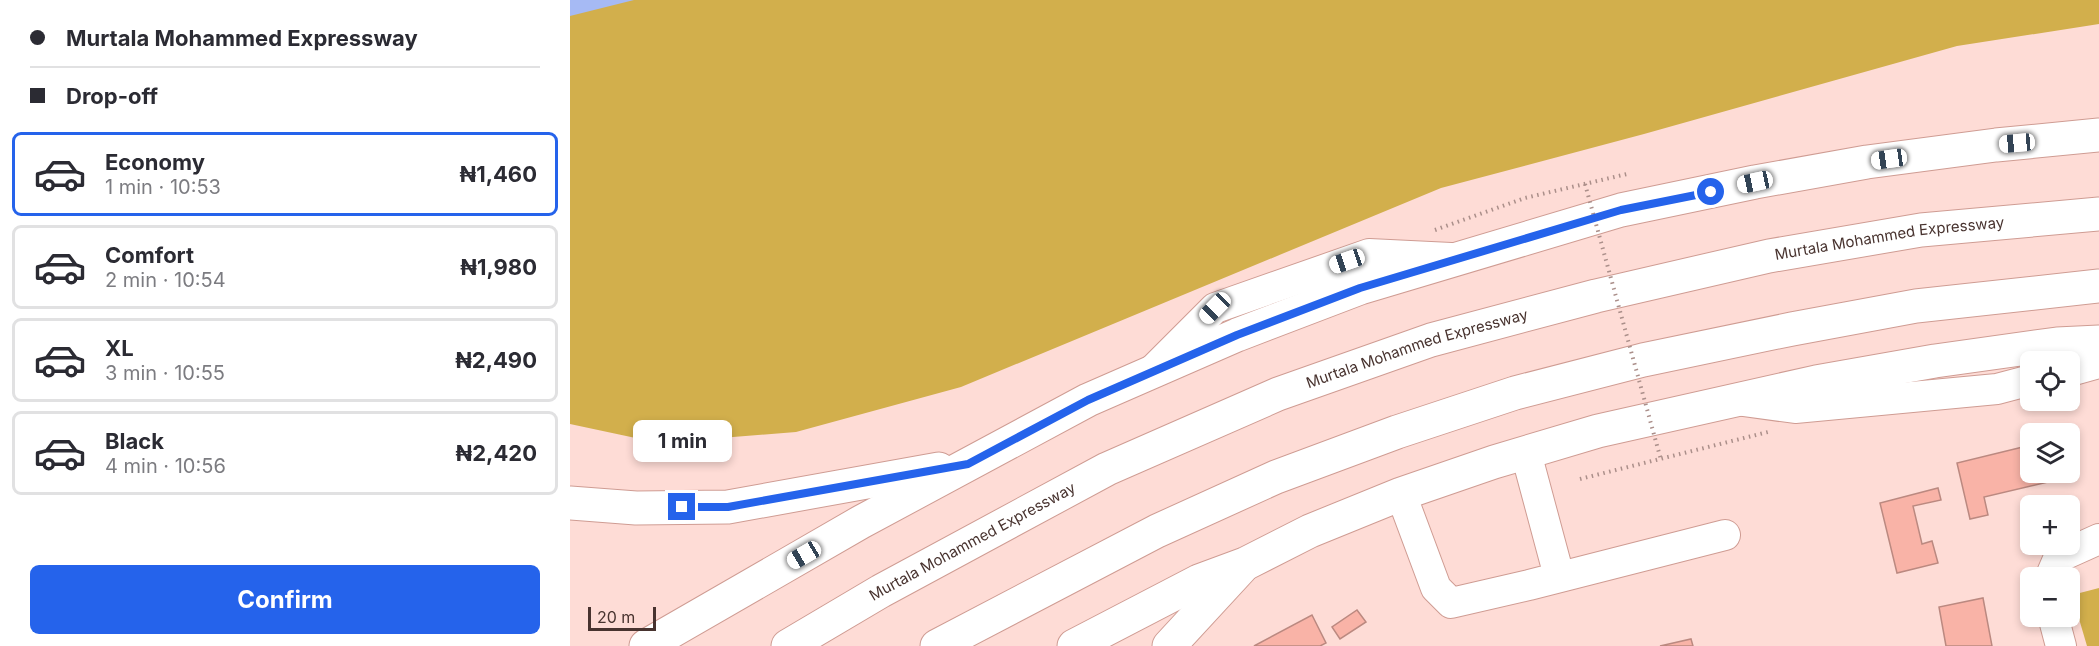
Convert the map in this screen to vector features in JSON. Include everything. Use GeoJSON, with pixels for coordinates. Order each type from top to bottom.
{"type":"FeatureCollection","features":[{"type":"Feature","properties":{"kind":"highway"},"geometry":{"type":"LineString","coordinates":[[646,646],[861,522],[1088,400],[1237,335],[1360,288],[1621,210],[1755,182],[1867,162],[1961,149],[2099,135]]}},
{"type":"Feature","properties":{"kind":"highway","name":"Murtala Mohammed Expressway"},"geometry":{"type":"LineString","coordinates":[[788,646],[881,591],[1107,469],[1278,394],[1431,340],[1596,296],[1769,256],[1921,230],[2099,214]]}},
{"type":"Feature","properties":{"kind":"highway"},"geometry":{"type":"LineString","coordinates":[[937,646],[1157,531],[1276,477],[1397,432],[1515,393],[1643,360],[1792,328],[1916,306],[2099,286]]}},
{"type":"Feature","properties":{"kind":"highway"},"geometry":{"type":"LineString","coordinates":[[1074,646],[1199,581],[1245,564],[1310,531],[1401,494],[1598,431],[1816,382],[1935,361],[2057,344],[2099,342]]}},
{"type":"Feature","properties":{"kind":"highway"},"geometry":{"type":"LineString","coordinates":[[570,503],[636,508],[728,507],[968,464]]}},
{"type":"Feature","properties":{"kind":"highway"},"geometry":{"type":"LineString","coordinates":[[1169,646],[1245,564]]}},
{"type":"Feature","properties":{"kind":"lane"},"geometry":{"type":"LineString","coordinates":[[2080,368],[2099,363]]}},
{"type":"Feature","properties":{"kind":"lane"},"geometry":{"type":"LineString","coordinates":[[1734,399],[1795,408],[1996,389],[2020,383]]}},
{"type":"Feature","properties":{"kind":"lane"},"geometry":{"type":"LineString","coordinates":[[1526,453],[1559,576]]}},
{"type":"Feature","properties":{"kind":"lane"},"geometry":{"type":"LineString","coordinates":[[1401,494],[1436,588],[1451,603],[1725,535]]}},
{"type":"Feature","properties":{"kind":"lane"},"geometry":{"type":"LineString","coordinates":[[2055,567],[2059,557],[2099,539]]}},
{"type":"Feature","properties":{"kind":"lane"},"geometry":{"type":"LineString","coordinates":[[2056,627],[2061,646]]}},
{"type":"Feature","properties":{"kind":"path"},"geometry":{"type":"LineString","coordinates":[[1425,234],[1525,198],[1628,174]]}},
{"type":"Feature","properties":{"kind":"path"},"geometry":{"type":"LineString","coordinates":[[1585,184],[1661,460]]}},
{"type":"Feature","properties":{"kind":"path"},"geometry":{"type":"LineString","coordinates":[[1580,479],[1769,432]]}},
{"type":"Feature","properties":{"kind":"shaded area"},"geometry":{"type":"Polygon","coordinates":[[[570,0],[2099,0],[2099,24],[1957,46],[1441,188],[961,387],[796,432],[659,443],[570,424],[570,0]]]}},
{"type":"Feature","properties":{"kind":"shaded area"},"geometry":{"type":"Polygon","coordinates":[[[2099,588],[2099,646],[2087,646],[2080,622],[2080,593],[2099,588]]]}},
{"type":"Feature","properties":{"kind":"water"},"geometry":{"type":"Polygon","coordinates":[[[570,0],[634,0],[570,16],[570,0]]]}},
{"type":"Feature","properties":{"kind":"building"},"geometry":{"type":"Polygon","coordinates":[[[2020,448],[2020,483],[2044,483],[1984,497],[1988,515],[1970,519],[1957,463],[2020,448]]]}},
{"type":"Feature","properties":{"kind":"building"},"geometry":{"type":"Polygon","coordinates":[[[1938,488],[1941,500],[1913,506],[1922,544],[1932,541],[1938,563],[1897,573],[1880,503],[1938,488]]]}},
{"type":"Feature","properties":{"kind":"building"},"geometry":{"type":"Polygon","coordinates":[[[1983,598],[1992,646],[1946,646],[1939,607],[1983,598]]]}},
{"type":"Feature","properties":{"kind":"building"},"geometry":{"type":"Polygon","coordinates":[[[1357,610],[1366,622],[1340,639],[1332,627],[1357,610]]]}},
{"type":"Feature","properties":{"kind":"building"},"geometry":{"type":"Polygon","coordinates":[[[1312,615],[1326,643],[1320,646],[1254,646],[1312,615]]]}},
{"type":"Feature","properties":{"kind":"building"},"geometry":{"type":"Polygon","coordinates":[[[1691,639],[1693,646],[1660,646],[1691,639]]]}},
{"type":"Feature","properties":{"kind":"route"},"geometry":{"type":"LineString","coordinates":[[682,507],[728,507],[968,464],[1088,400],[1237,335],[1360,288],[1621,210],[1711,192]]}}]}
